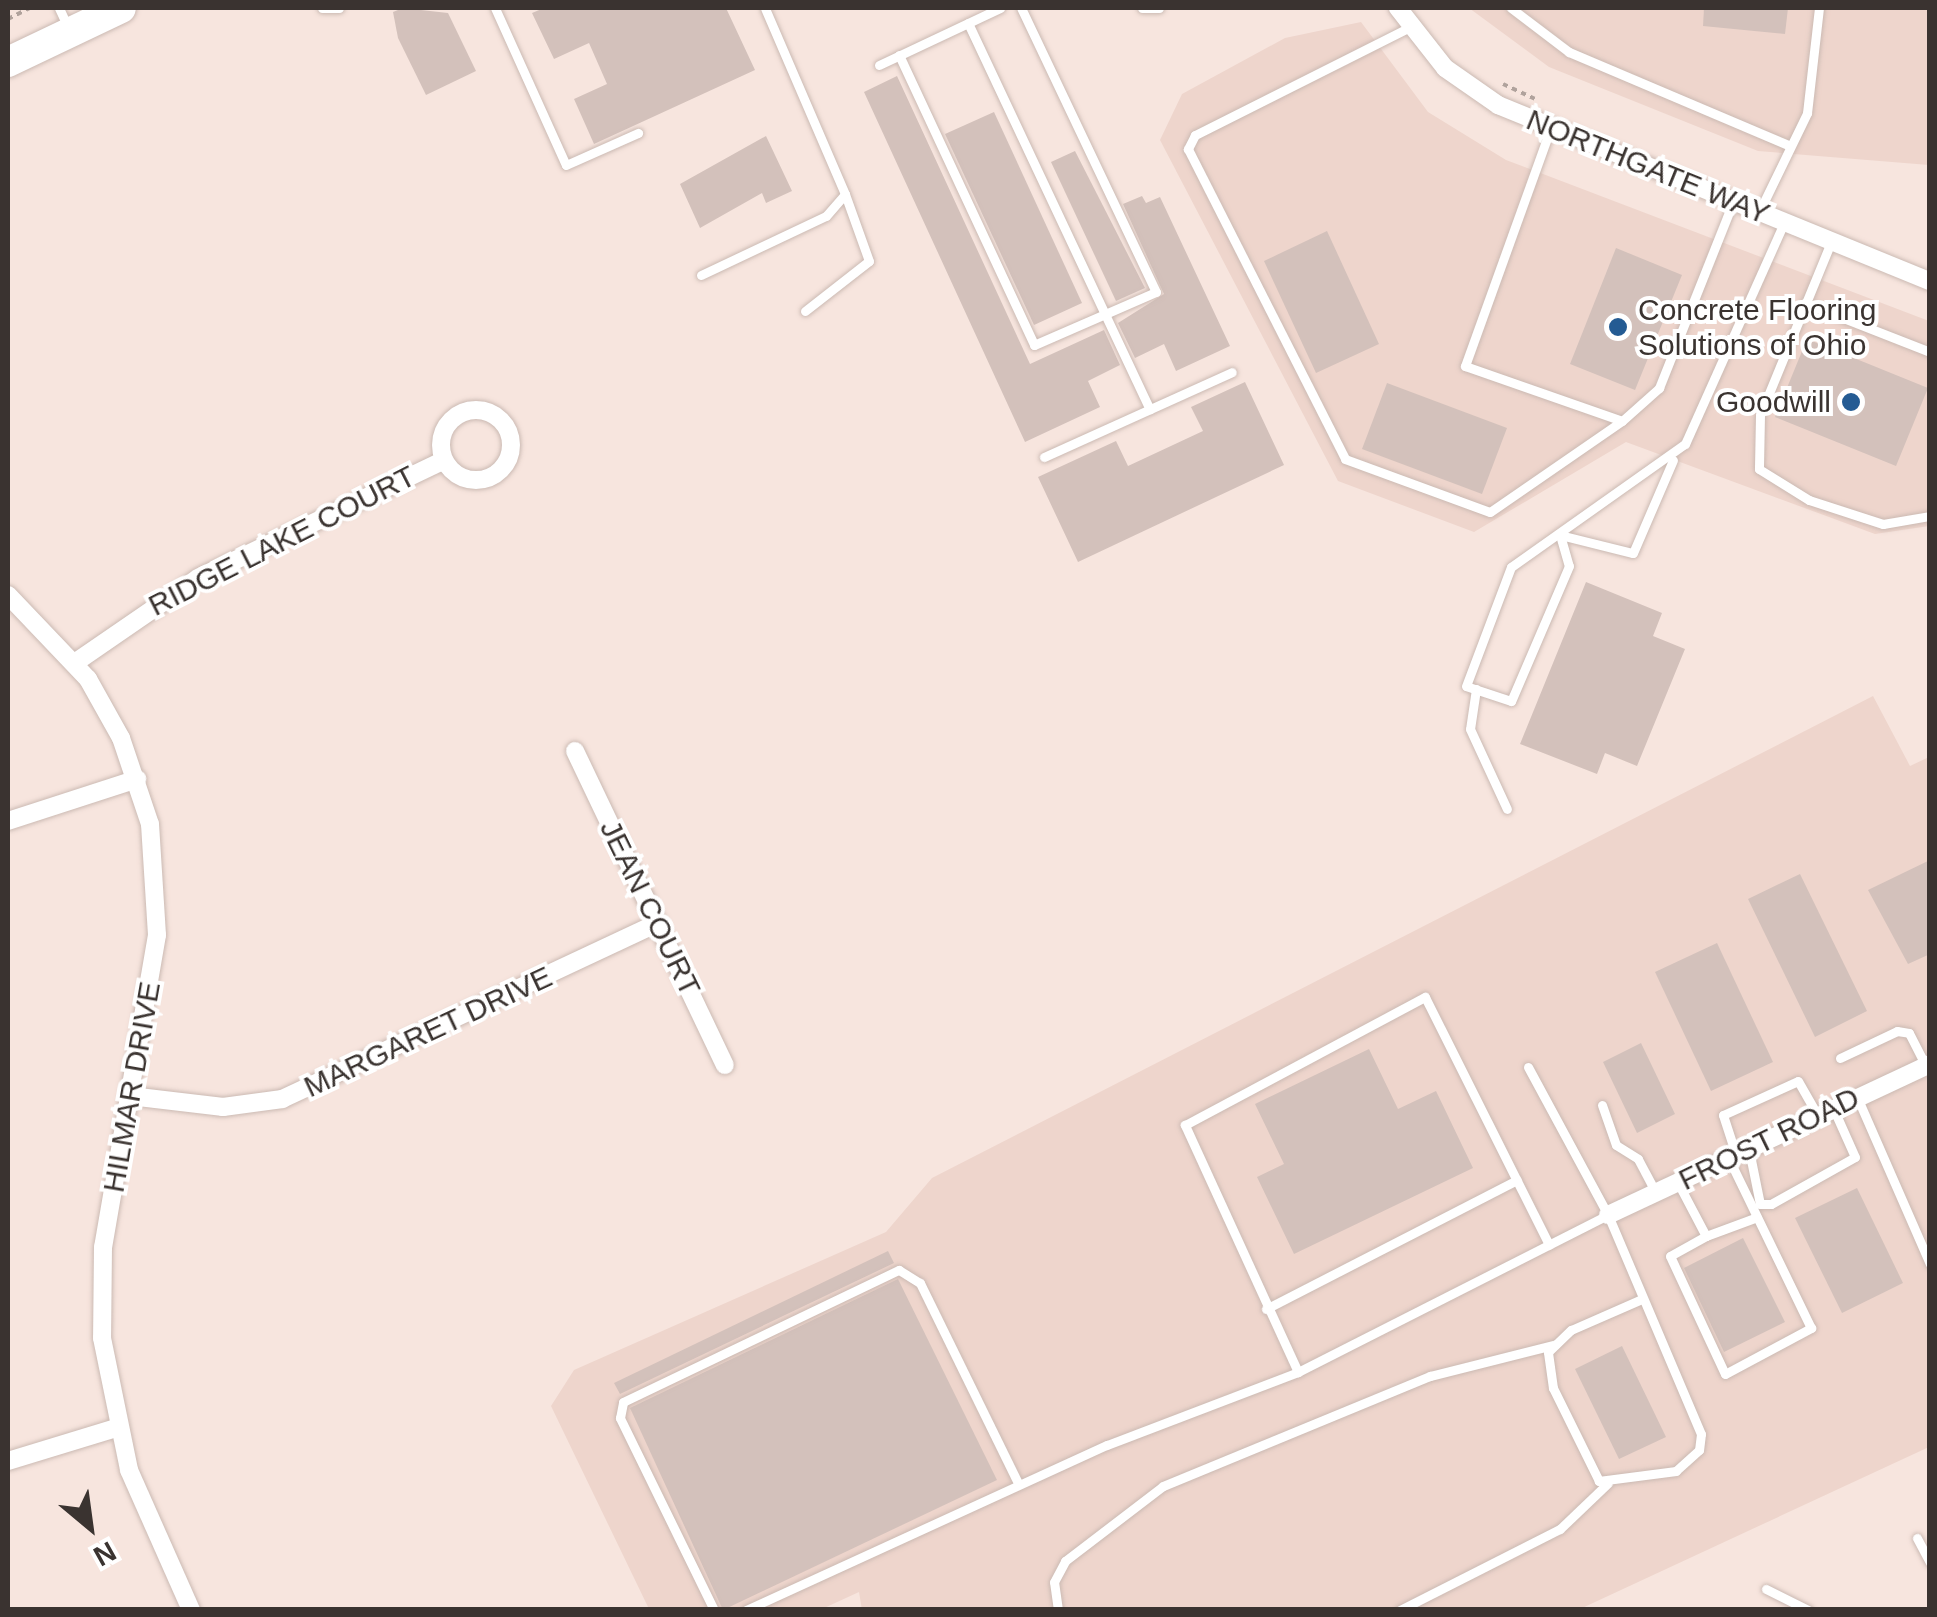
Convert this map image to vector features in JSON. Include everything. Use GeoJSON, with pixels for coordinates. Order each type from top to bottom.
{"type":"FeatureCollection","features":[{"type":"Feature","properties":{"kind":"main road"},"geometry":{"type":"LineString","coordinates":[[8,62],[65,19],[121,8]]}},
{"type":"Feature","properties":{"kind":"street","name":"NORTHGATE WAY"},"geometry":{"type":"LineString","coordinates":[[1398,8],[1410,27],[1469,88],[1551,127],[1930,281]]}},
{"type":"Feature","properties":{"kind":"street","name":"RIDGE LAKE COURT"},"geometry":{"type":"LineString","coordinates":[[76,662],[184,586],[442,461],[454,418],[482,410],[505,425],[512,448],[496,474],[472,480],[442,461]]}},
{"type":"Feature","properties":{"kind":"street","name":"HILMAR DRIVE"},"geometry":{"type":"LineString","coordinates":[[8,595],[76,662],[137,779],[159,909],[101,1292],[116,1428],[191,1610]]}},
{"type":"Feature","properties":{"kind":"street","name":"JEAN COURT"},"geometry":{"type":"LineString","coordinates":[[575,751],[725,1065]]}},
{"type":"Feature","properties":{"kind":"street"},"geometry":{"type":"LineString","coordinates":[[8,820],[137,779]]}},
{"type":"Feature","properties":{"kind":"street","name":"MARGARET DRIVE"},"geometry":{"type":"LineString","coordinates":[[130,1096],[223,1107],[282,1100],[658,924]]}},
{"type":"Feature","properties":{"kind":"street","name":"FROST ROAD"},"geometry":{"type":"LineString","coordinates":[[1608,1215],[1927,1065]]}},
{"type":"Feature","properties":{"kind":"street"},"geometry":{"type":"LineString","coordinates":[[8,1461],[116,1428]]}},
{"type":"Feature","properties":{"kind":"lane"},"geometry":{"type":"LineString","coordinates":[[322,8],[326,14],[339,8]]}},
{"type":"Feature","properties":{"kind":"lane"},"geometry":{"type":"LineString","coordinates":[[495,8],[566,165],[638,133]]}},
{"type":"Feature","properties":{"kind":"lane"},"geometry":{"type":"LineString","coordinates":[[765,8],[869,260],[805,311]]}},
{"type":"Feature","properties":{"kind":"lane"},"geometry":{"type":"LineString","coordinates":[[879,65],[1000,8]]}},
{"type":"Feature","properties":{"kind":"lane"},"geometry":{"type":"LineString","coordinates":[[899,56],[1034,345],[1156,292],[1021,8]]}},
{"type":"Feature","properties":{"kind":"lane"},"geometry":{"type":"LineString","coordinates":[[1142,8],[1158,8]]}},
{"type":"Feature","properties":{"kind":"lane"},"geometry":{"type":"LineString","coordinates":[[1510,8],[1569,52],[1788,145]]}},
{"type":"Feature","properties":{"kind":"lane"},"geometry":{"type":"LineString","coordinates":[[1759,212],[1812,91],[1819,8]]}},
{"type":"Feature","properties":{"kind":"lane"},"geometry":{"type":"LineString","coordinates":[[968,23],[1150,409]]}},
{"type":"Feature","properties":{"kind":"lane"},"geometry":{"type":"LineString","coordinates":[[1410,27],[1195,135],[1188,149],[1345,459],[1490,512],[1622,421],[1659,388],[1733,202]]}},
{"type":"Feature","properties":{"kind":"lane"},"geometry":{"type":"LineString","coordinates":[[1551,127],[1465,366],[1622,421]]}},
{"type":"Feature","properties":{"kind":"lane"},"geometry":{"type":"LineString","coordinates":[[700,275],[826,216],[844,194]]}},
{"type":"Feature","properties":{"kind":"lane"},"geometry":{"type":"LineString","coordinates":[[1560,535],[1633,554],[1784,223]]}},
{"type":"Feature","properties":{"kind":"lane"},"geometry":{"type":"LineString","coordinates":[[1831,242],[1760,414],[1758,468],[1809,500],[1883,524],[1930,516]]}},
{"type":"Feature","properties":{"kind":"lane"},"geometry":{"type":"LineString","coordinates":[[1806,303],[1930,352]]}},
{"type":"Feature","properties":{"kind":"lane"},"geometry":{"type":"LineString","coordinates":[[1044,457],[1232,372]]}},
{"type":"Feature","properties":{"kind":"lane"},"geometry":{"type":"LineString","coordinates":[[1560,535],[1569,566],[1511,701],[1466,686],[1511,567],[1674,458]]}},
{"type":"Feature","properties":{"kind":"lane"},"geometry":{"type":"LineString","coordinates":[[1476,689],[1470,729],[1507,809]]}},
{"type":"Feature","properties":{"kind":"lane"},"geometry":{"type":"LineString","coordinates":[[1298,1372],[1185,1125],[1426,996],[1549,1245]]}},
{"type":"Feature","properties":{"kind":"lane"},"geometry":{"type":"LineString","coordinates":[[1840,1058],[1896,1031],[1909,1033],[1927,1065]]}},
{"type":"Feature","properties":{"kind":"lane"},"geometry":{"type":"LineString","coordinates":[[1528,1067],[1608,1215],[1701,1434],[1699,1450],[1676,1471],[1598,1482],[1546,1367],[1553,1345]]}},
{"type":"Feature","properties":{"kind":"lane"},"geometry":{"type":"LineString","coordinates":[[1738,1155],[1760,1204],[1845,1169],[1855,1157],[1826,1112],[1798,1082],[1724,1115],[1757,1217],[1812,1328],[1725,1374],[1670,1256],[1706,1236],[1757,1217]]}},
{"type":"Feature","properties":{"kind":"lane"},"geometry":{"type":"LineString","coordinates":[[1856,1096],[1930,1264]]}},
{"type":"Feature","properties":{"kind":"lane"},"geometry":{"type":"LineString","coordinates":[[1602,1104],[1616,1145],[1638,1159],[1656,1193]]}},
{"type":"Feature","properties":{"kind":"lane"},"geometry":{"type":"LineString","coordinates":[[1266,1309],[1517,1180]]}},
{"type":"Feature","properties":{"kind":"lane"},"geometry":{"type":"LineString","coordinates":[[1678,1183],[1706,1236]]}},
{"type":"Feature","properties":{"kind":"lane"},"geometry":{"type":"LineString","coordinates":[[746,1610],[1018,1483],[1298,1372],[1608,1215]]}},
{"type":"Feature","properties":{"kind":"lane"},"geometry":{"type":"LineString","coordinates":[[714,1610],[620,1418],[622,1402],[899,1270],[920,1283],[1018,1483]]}},
{"type":"Feature","properties":{"kind":"lane"},"geometry":{"type":"LineString","coordinates":[[1058,1610],[1054,1582],[1065,1561],[1163,1486],[1430,1376],[1553,1345],[1642,1299]]}},
{"type":"Feature","properties":{"kind":"lane"},"geometry":{"type":"LineString","coordinates":[[1400,1610],[1560,1528],[1608,1483]]}},
{"type":"Feature","properties":{"kind":"lane"},"geometry":{"type":"LineString","coordinates":[[1917,1538],[1930,1562]]}},
{"type":"Feature","properties":{"kind":"lane"},"geometry":{"type":"LineString","coordinates":[[1766,1589],[1808,1610]]}},
{"type":"Feature","properties":{"kind":"path"},"geometry":{"type":"LineString","coordinates":[[8,18],[30,8]]}},
{"type":"Feature","properties":{"kind":"shaded area"},"geometry":{"type":"Polygon","coordinates":[[[1469,8],[1929,8],[1929,165],[1758,151],[1549,67],[1469,8]]]}},
{"type":"Feature","properties":{"kind":"shaded area"},"geometry":{"type":"Polygon","coordinates":[[[1361,22],[1428,112],[1506,160],[1929,321],[1929,526],[1875,534],[1626,442],[1474,532],[1338,481],[1160,140],[1182,94],[1285,38],[1361,22]]]}},
{"type":"Feature","properties":{"kind":"shaded area"},"geometry":{"type":"Polygon","coordinates":[[[1873,696],[1910,766],[1929,757],[1929,1447],[1580,1609],[862,1610],[859,1592],[822,1609],[649,1609],[551,1406],[574,1370],[886,1232],[932,1178],[1873,696]]]}},
{"type":"Feature","properties":{"kind":"building"},"geometry":{"type":"Polygon","coordinates":[[[403,8],[448,13],[476,71],[426,95],[398,38],[393,12],[403,8]]]}},
{"type":"Feature","properties":{"kind":"building"},"geometry":{"type":"Polygon","coordinates":[[[544,8],[726,8],[755,70],[594,144],[574,99],[607,84],[589,43],[554,59],[532,13],[544,8]]]}},
{"type":"Feature","properties":{"kind":"building"},"geometry":{"type":"Polygon","coordinates":[[[1704,8],[1788,8],[1785,34],[1703,26],[1704,8]]]}},
{"type":"Feature","properties":{"kind":"building"},"geometry":{"type":"Polygon","coordinates":[[[897,76],[1030,364],[1104,330],[1120,365],[1088,381],[1100,407],[1025,442],[864,92],[897,76]]]}},
{"type":"Feature","properties":{"kind":"building"},"geometry":{"type":"Polygon","coordinates":[[[994,112],[1082,303],[1034,325],[945,134],[994,112]]]}},
{"type":"Feature","properties":{"kind":"building"},"geometry":{"type":"Polygon","coordinates":[[[766,136],[792,191],[766,203],[762,193],[700,228],[680,184],[766,136]]]}},
{"type":"Feature","properties":{"kind":"building"},"geometry":{"type":"Polygon","coordinates":[[[1075,151],[1145,288],[1116,301],[1051,162],[1075,151]]]}},
{"type":"Feature","properties":{"kind":"building"},"geometry":{"type":"Polygon","coordinates":[[[1142,196],[1146,203],[1160,197],[1230,346],[1176,371],[1164,344],[1135,358],[1118,323],[1164,294],[1123,204],[1142,196]]]}},
{"type":"Feature","properties":{"kind":"building"},"geometry":{"type":"Polygon","coordinates":[[[1327,231],[1379,344],[1316,373],[1264,261],[1327,231]]]}},
{"type":"Feature","properties":{"kind":"building"},"geometry":{"type":"Polygon","coordinates":[[[1616,248],[1682,275],[1635,390],[1570,364],[1616,248]]]}},
{"type":"Feature","properties":{"kind":"building","name":"Goodwill"},"geometry":{"type":"Polygon","coordinates":[[[1807,339],[1928,388],[1896,466],[1775,417],[1807,339]]]}},
{"type":"Feature","properties":{"kind":"building"},"geometry":{"type":"Polygon","coordinates":[[[1245,382],[1284,465],[1078,562],[1038,477],[1116,441],[1128,466],[1203,431],[1191,407],[1245,382]]]}},
{"type":"Feature","properties":{"kind":"building"},"geometry":{"type":"Polygon","coordinates":[[[1387,383],[1507,428],[1482,494],[1362,449],[1387,383]]]}},
{"type":"Feature","properties":{"kind":"building"},"geometry":{"type":"Polygon","coordinates":[[[1586,582],[1662,613],[1653,636],[1685,649],[1637,766],[1605,753],[1597,774],[1520,744],[1586,582]]]}},
{"type":"Feature","properties":{"kind":"building"},"geometry":{"type":"Polygon","coordinates":[[[1930,860],[1930,954],[1908,964],[1868,890],[1930,860]]]}},
{"type":"Feature","properties":{"kind":"building"},"geometry":{"type":"Polygon","coordinates":[[[1800,874],[1867,1011],[1815,1037],[1748,899],[1800,874]]]}},
{"type":"Feature","properties":{"kind":"building"},"geometry":{"type":"Polygon","coordinates":[[[1717,943],[1773,1062],[1711,1091],[1655,972],[1717,943]]]}},
{"type":"Feature","properties":{"kind":"building"},"geometry":{"type":"Polygon","coordinates":[[[1641,1043],[1675,1114],[1637,1133],[1603,1062],[1641,1043]]]}},
{"type":"Feature","properties":{"kind":"building"},"geometry":{"type":"Polygon","coordinates":[[[1369,1049],[1398,1109],[1436,1091],[1473,1168],[1294,1254],[1257,1177],[1284,1164],[1255,1104],[1369,1049]]]}},
{"type":"Feature","properties":{"kind":"building"},"geometry":{"type":"Polygon","coordinates":[[[1857,1188],[1903,1283],[1842,1313],[1795,1218],[1857,1188]]]}},
{"type":"Feature","properties":{"kind":"building"},"geometry":{"type":"Polygon","coordinates":[[[1743,1238],[1785,1322],[1724,1352],[1684,1268],[1743,1238]]]}},
{"type":"Feature","properties":{"kind":"building"},"geometry":{"type":"Polygon","coordinates":[[[888,1251],[894,1263],[620,1394],[614,1383],[888,1251]]]}},
{"type":"Feature","properties":{"kind":"building"},"geometry":{"type":"Polygon","coordinates":[[[898,1279],[997,1480],[723,1610],[630,1408],[898,1279]]]}},
{"type":"Feature","properties":{"kind":"building"},"geometry":{"type":"Polygon","coordinates":[[[1622,1346],[1666,1437],[1619,1459],[1575,1369],[1622,1346]]]}},
{"type":"Feature","properties":{"kind":"place","name":"Concrete Flooring Solutions of Ohio"},"geometry":{"type":"Point","coordinates":[1618,327]}},
{"type":"Feature","properties":{"kind":"place","name":"Goodwill"},"geometry":{"type":"Point","coordinates":[1851,402]}}]}
